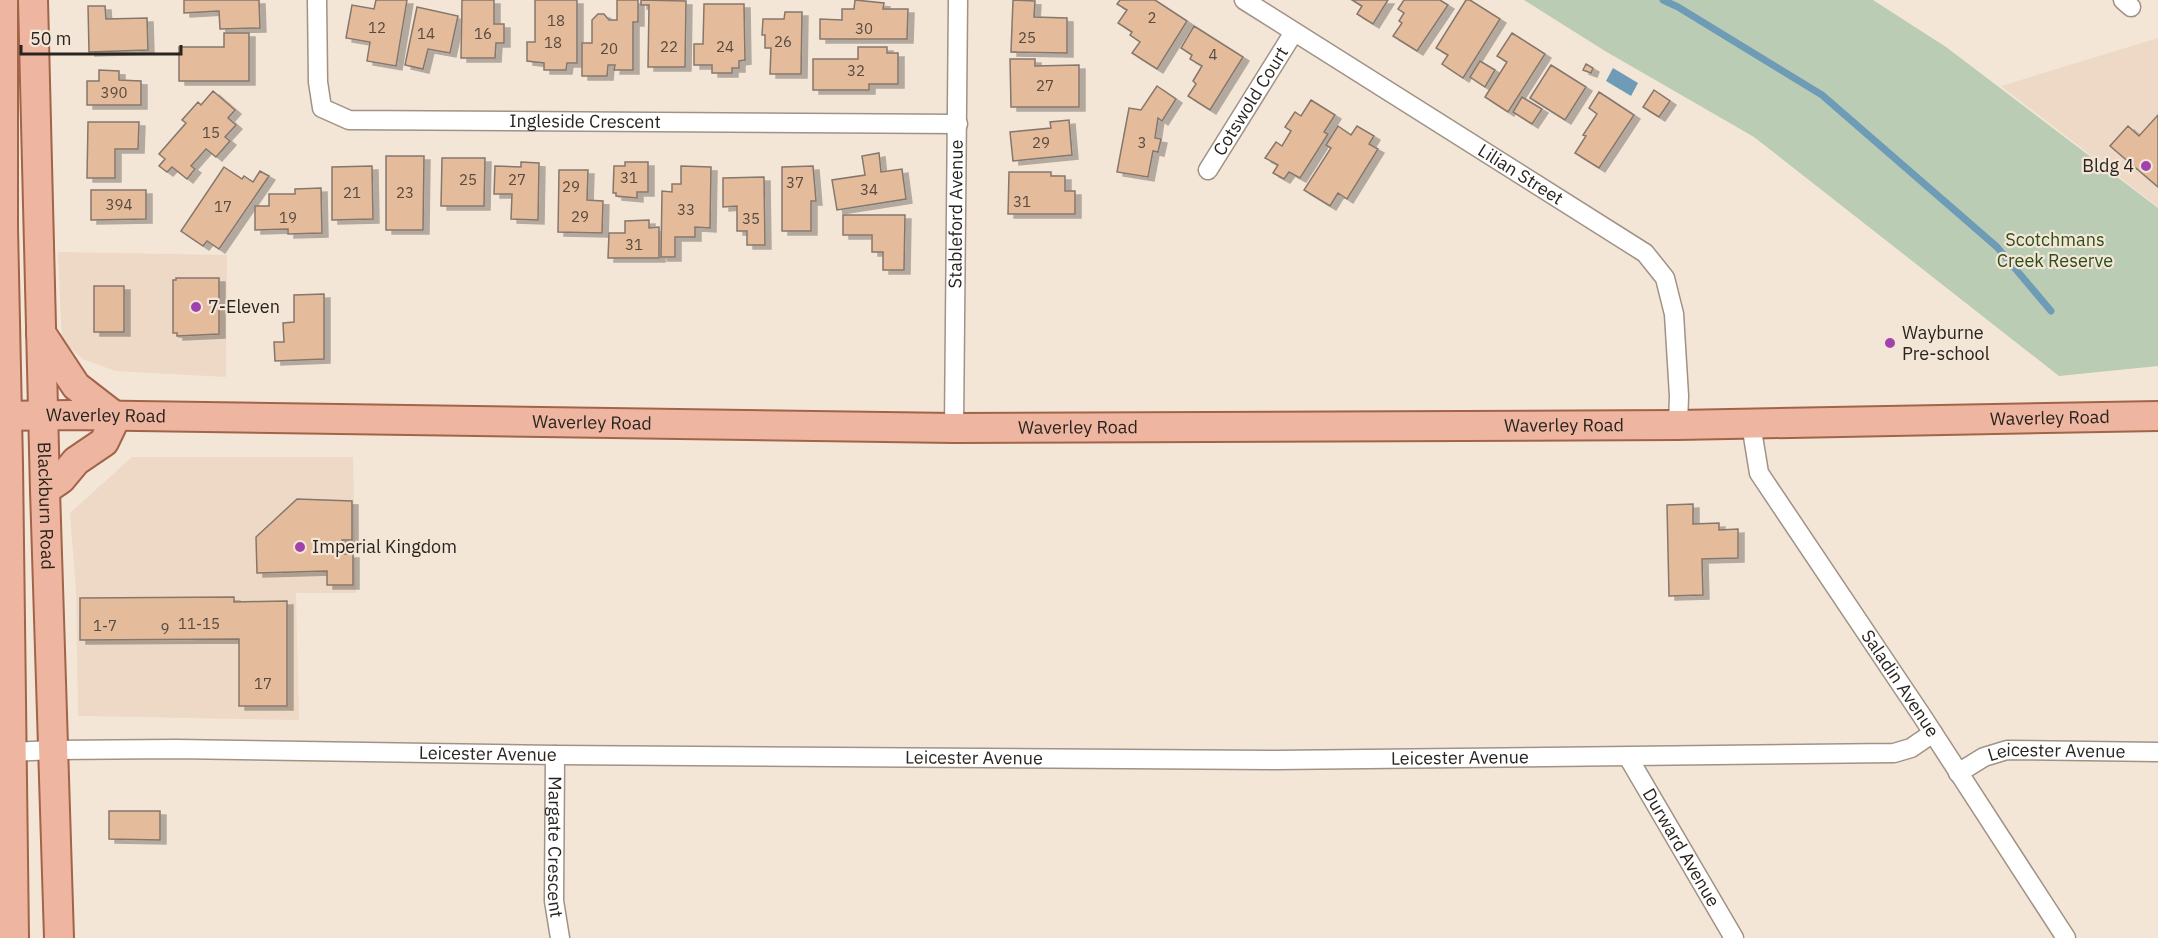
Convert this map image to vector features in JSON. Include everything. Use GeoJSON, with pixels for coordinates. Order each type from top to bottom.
{"type":"FeatureCollection","features":[{"type":"Feature","properties":{"kind":"main road","name":"Blackburn Road"},"geometry":{"type":"LineString","coordinates":[[3,0],[4,513],[14,938]]}},
{"type":"Feature","properties":{"kind":"main road","name":"Blackburn Road"},"geometry":{"type":"LineString","coordinates":[[33,0],[59,938]]}},
{"type":"Feature","properties":{"kind":"main road"},"geometry":{"type":"LineString","coordinates":[[3,226],[39,225]]}},
{"type":"Feature","properties":{"kind":"main road"},"geometry":{"type":"LineString","coordinates":[[41,333],[76,386],[116,417],[104,442],[76,461],[61,479],[45,490]]}},
{"type":"Feature","properties":{"kind":"main road","name":"Waverley Road"},"geometry":{"type":"LineString","coordinates":[[4,416],[954,428],[1678,425],[2158,416]]}},
{"type":"Feature","properties":{"kind":"street","name":"Ingleside Crescent"},"geometry":{"type":"LineString","coordinates":[[317,0],[318,82],[322,108],[349,120],[958,124]]}},
{"type":"Feature","properties":{"kind":"street","name":"Stableford Avenue"},"geometry":{"type":"LineString","coordinates":[[954,428],[958,0]]}},
{"type":"Feature","properties":{"kind":"street","name":"Lilian Street"},"geometry":{"type":"LineString","coordinates":[[1244,0],[1645,253],[1665,278],[1674,314],[1678,425]]}},
{"type":"Feature","properties":{"kind":"street","name":"Cotswold Court"},"geometry":{"type":"LineString","coordinates":[[1208,170],[1294,32]]}},
{"type":"Feature","properties":{"kind":"street","name":"Saladin Avenue"},"geometry":{"type":"LineString","coordinates":[[1751,424],[1759,473],[1933,733],[2066,938]]}},
{"type":"Feature","properties":{"kind":"street","name":"Leicester Avenue"},"geometry":{"type":"LineString","coordinates":[[11,752],[176,749],[555,755],[1276,760],[1628,757],[1894,753],[1911,748],[1933,733]]}},
{"type":"Feature","properties":{"kind":"street","name":"Leicester Avenue"},"geometry":{"type":"LineString","coordinates":[[1958,773],[1984,757],[2007,750],[2158,752]]}},
{"type":"Feature","properties":{"kind":"street","name":"Margate Crescent"},"geometry":{"type":"LineString","coordinates":[[555,755],[554,901],[560,938]]}},
{"type":"Feature","properties":{"kind":"street","name":"Durward Avenue"},"geometry":{"type":"LineString","coordinates":[[1628,757],[1734,938]]}},
{"type":"Feature","properties":{"kind":"shaded area"},"geometry":{"type":"Polygon","coordinates":[[[2158,38],[2158,207],[2001,86],[2158,38]]]}},
{"type":"Feature","properties":{"kind":"shaded area","name":"7-Eleven"},"geometry":{"type":"Polygon","coordinates":[[[58,252],[227,255],[226,377],[115,371],[83,359],[62,341],[58,252]]]}},
{"type":"Feature","properties":{"kind":"shaded area"},"geometry":{"type":"Polygon","coordinates":[[[132,457],[353,457],[356,593],[296,593],[299,720],[78,716],[76,591],[70,513],[132,457]]]}},
{"type":"Feature","properties":{"kind":"green space","name":"Scotchmans Creek Reserve"},"geometry":{"type":"Polygon","coordinates":[[[1524,0],[1873,0],[1946,47],[2158,208],[2158,366],[2059,376],[1754,137],[1605,51],[1524,0]]]}},
{"type":"Feature","properties":{"kind":"water"},"geometry":{"type":"Polygon","coordinates":[[[1613,68],[1638,83],[1631,96],[1606,81],[1613,68]]]}},
{"type":"Feature","properties":{"kind":"building"},"geometry":{"type":"Polygon","coordinates":[[[184,0],[259,0],[260,28],[220,29],[219,11],[184,13],[184,0]]]}},
{"type":"Feature","properties":{"kind":"building"},"geometry":{"type":"Polygon","coordinates":[[[376,0],[407,0],[396,66],[367,61],[370,42],[346,38],[352,5],[374,9],[376,0]]]}},
{"type":"Feature","properties":{"kind":"building"},"geometry":{"type":"Polygon","coordinates":[[[462,0],[494,0],[494,24],[504,24],[504,43],[496,43],[495,58],[461,58],[462,0]]]}},
{"type":"Feature","properties":{"kind":"building"},"geometry":{"type":"Polygon","coordinates":[[[535,0],[577,0],[577,63],[567,63],[566,70],[544,70],[544,63],[527,61],[527,42],[535,42],[535,0]]]}},
{"type":"Feature","properties":{"kind":"building"},"geometry":{"type":"Polygon","coordinates":[[[617,0],[638,0],[638,22],[633,22],[633,70],[614,70],[615,65],[608,65],[607,76],[582,76],[582,43],[592,43],[592,20],[598,14],[604,14],[609,20],[617,20],[617,0]]]}},
{"type":"Feature","properties":{"kind":"building"},"geometry":{"type":"Polygon","coordinates":[[[641,0],[686,1],[685,67],[648,67],[649,5],[641,5],[641,0]]]}},
{"type":"Feature","properties":{"kind":"building"},"geometry":{"type":"Polygon","coordinates":[[[855,0],[884,3],[883,9],[908,9],[907,39],[820,39],[820,19],[842,20],[842,9],[854,9],[855,0]]]}},
{"type":"Feature","properties":{"kind":"building"},"geometry":{"type":"Polygon","coordinates":[[[1013,0],[1035,1],[1034,17],[1067,18],[1067,53],[1011,52],[1013,0]]]}},
{"type":"Feature","properties":{"kind":"building"},"geometry":{"type":"Polygon","coordinates":[[[1120,0],[1155,0],[1187,21],[1157,69],[1132,53],[1140,42],[1130,35],[1132,32],[1118,23],[1127,10],[1117,4],[1120,0]]]}},
{"type":"Feature","properties":{"kind":"building"},"geometry":{"type":"Polygon","coordinates":[[[1352,0],[1388,0],[1373,24],[1357,14],[1362,6],[1352,0]]]}},
{"type":"Feature","properties":{"kind":"building"},"geometry":{"type":"Polygon","coordinates":[[[1404,0],[1440,0],[1448,5],[1417,51],[1393,36],[1402,23],[1399,21],[1404,13],[1398,9],[1404,0]]]}},
{"type":"Feature","properties":{"kind":"building"},"geometry":{"type":"Polygon","coordinates":[[[1466,0],[1470,0],[1500,19],[1463,78],[1442,64],[1448,55],[1436,48],[1466,0]]]}},
{"type":"Feature","properties":{"kind":"building"},"geometry":{"type":"Polygon","coordinates":[[[704,4],[744,4],[745,60],[739,61],[739,68],[732,68],[732,73],[712,73],[712,65],[694,65],[694,44],[703,44],[704,4]]]}},
{"type":"Feature","properties":{"kind":"building"},"geometry":{"type":"Polygon","coordinates":[[[88,6],[105,6],[106,19],[147,18],[148,50],[89,52],[88,6]]]}},
{"type":"Feature","properties":{"kind":"building"},"geometry":{"type":"Polygon","coordinates":[[[417,7],[458,16],[450,53],[428,49],[423,69],[405,65],[417,7]]]}},
{"type":"Feature","properties":{"kind":"building"},"geometry":{"type":"Polygon","coordinates":[[[785,12],[802,12],[801,74],[770,74],[771,48],[765,48],[765,35],[762,35],[763,19],[784,19],[785,12]]]}},
{"type":"Feature","properties":{"kind":"building"},"geometry":{"type":"Polygon","coordinates":[[[1194,26],[1243,57],[1210,110],[1188,96],[1196,84],[1193,81],[1202,66],[1190,59],[1192,55],[1181,48],[1194,26]]]}},
{"type":"Feature","properties":{"kind":"building"},"geometry":{"type":"Polygon","coordinates":[[[224,33],[249,33],[249,81],[179,81],[179,47],[224,47],[224,33]]]}},
{"type":"Feature","properties":{"kind":"building"},"geometry":{"type":"Polygon","coordinates":[[[1512,33],[1545,54],[1508,112],[1485,97],[1507,62],[1497,56],[1512,33]]]}},
{"type":"Feature","properties":{"kind":"building"},"geometry":{"type":"Polygon","coordinates":[[[858,47],[887,47],[887,53],[898,53],[898,84],[869,84],[869,90],[813,90],[813,59],[858,59],[858,47]]]}},
{"type":"Feature","properties":{"kind":"building"},"geometry":{"type":"Polygon","coordinates":[[[1010,59],[1035,59],[1035,66],[1079,65],[1079,107],[1011,107],[1010,59]]]}},
{"type":"Feature","properties":{"kind":"building"},"geometry":{"type":"Polygon","coordinates":[[[1480,61],[1495,70],[1485,87],[1470,77],[1480,61]]]}},
{"type":"Feature","properties":{"kind":"building"},"geometry":{"type":"Polygon","coordinates":[[[1586,64],[1593,68],[1591,73],[1583,70],[1586,64]]]}},
{"type":"Feature","properties":{"kind":"building"},"geometry":{"type":"Polygon","coordinates":[[[1551,65],[1586,87],[1565,120],[1530,98],[1551,65]]]}},
{"type":"Feature","properties":{"kind":"building"},"geometry":{"type":"Polygon","coordinates":[[[99,70],[119,71],[119,80],[141,81],[141,105],[87,105],[87,81],[99,81],[99,70]]]}},
{"type":"Feature","properties":{"kind":"building"},"geometry":{"type":"Polygon","coordinates":[[[1157,86],[1176,99],[1162,121],[1158,118],[1155,138],[1161,139],[1158,152],[1153,151],[1148,177],[1117,172],[1129,108],[1141,110],[1157,86]]]}},
{"type":"Feature","properties":{"kind":"building"},"geometry":{"type":"Polygon","coordinates":[[[1654,90],[1670,101],[1659,117],[1643,107],[1654,90]]]}},
{"type":"Feature","properties":{"kind":"building"},"geometry":{"type":"Polygon","coordinates":[[[213,91],[235,110],[228,118],[236,125],[225,137],[230,141],[216,157],[206,149],[191,166],[195,169],[187,179],[172,167],[167,172],[159,166],[165,159],[159,154],[186,123],[182,120],[198,102],[201,105],[213,91]]]}},
{"type":"Feature","properties":{"kind":"building"},"geometry":{"type":"Polygon","coordinates":[[[1599,92],[1634,115],[1599,168],[1575,153],[1586,136],[1583,135],[1597,114],[1589,108],[1599,92]]]}},
{"type":"Feature","properties":{"kind":"building"},"geometry":{"type":"Polygon","coordinates":[[[1522,97],[1542,109],[1532,124],[1513,112],[1522,97]]]}},
{"type":"Feature","properties":{"kind":"building"},"geometry":{"type":"Polygon","coordinates":[[[1311,100],[1335,115],[1324,132],[1328,134],[1300,178],[1289,172],[1284,179],[1273,173],[1278,165],[1265,158],[1276,142],[1282,146],[1291,131],[1285,127],[1295,112],[1301,116],[1311,100]]]}},
{"type":"Feature","properties":{"kind":"building","name":"Bldg 4"},"geometry":{"type":"Polygon","coordinates":[[[2158,115],[2158,187],[2110,146],[2128,126],[2139,136],[2158,115]]]}},
{"type":"Feature","properties":{"kind":"building"},"geometry":{"type":"Polygon","coordinates":[[[1069,120],[1072,155],[1013,161],[1010,132],[1051,128],[1050,122],[1069,120]]]}},
{"type":"Feature","properties":{"kind":"building"},"geometry":{"type":"Polygon","coordinates":[[[88,122],[139,122],[138,149],[115,149],[115,178],[87,178],[88,122]]]}},
{"type":"Feature","properties":{"kind":"building"},"geometry":{"type":"Polygon","coordinates":[[[1338,126],[1351,135],[1357,126],[1374,136],[1369,144],[1378,149],[1347,199],[1338,193],[1330,206],[1304,190],[1331,148],[1326,145],[1338,126]]]}},
{"type":"Feature","properties":{"kind":"building"},"geometry":{"type":"Polygon","coordinates":[[[879,153],[881,172],[902,169],[906,199],[837,210],[832,180],[865,175],[862,156],[879,153]]]}},
{"type":"Feature","properties":{"kind":"building"},"geometry":{"type":"Polygon","coordinates":[[[386,156],[424,156],[423,230],[386,230],[386,156]]]}},
{"type":"Feature","properties":{"kind":"building"},"geometry":{"type":"Polygon","coordinates":[[[442,158],[485,158],[484,206],[441,206],[442,158]]]}},
{"type":"Feature","properties":{"kind":"building"},"geometry":{"type":"Polygon","coordinates":[[[521,162],[539,163],[538,220],[511,219],[512,194],[494,194],[495,166],[521,167],[521,162]]]}},
{"type":"Feature","properties":{"kind":"building"},"geometry":{"type":"Polygon","coordinates":[[[625,162],[648,162],[648,192],[637,192],[637,198],[616,196],[616,193],[613,193],[614,166],[625,166],[625,162]]]}},
{"type":"Feature","properties":{"kind":"building"},"geometry":{"type":"Polygon","coordinates":[[[372,166],[373,219],[332,220],[332,167],[372,166]]]}},
{"type":"Feature","properties":{"kind":"building"},"geometry":{"type":"Polygon","coordinates":[[[681,166],[711,167],[710,228],[695,227],[695,237],[675,237],[675,257],[661,257],[662,191],[672,192],[672,184],[681,184],[681,166]]]}},
{"type":"Feature","properties":{"kind":"building"},"geometry":{"type":"Polygon","coordinates":[[[813,166],[816,201],[811,201],[811,231],[782,231],[782,167],[813,166]]]}},
{"type":"Feature","properties":{"kind":"building"},"geometry":{"type":"Polygon","coordinates":[[[224,167],[242,179],[244,176],[253,182],[260,171],[269,176],[219,249],[207,241],[203,246],[181,231],[224,167]]]}},
{"type":"Feature","properties":{"kind":"building"},"geometry":{"type":"Polygon","coordinates":[[[559,170],[588,170],[587,200],[603,201],[602,233],[558,232],[559,170]]]}},
{"type":"Feature","properties":{"kind":"building"},"geometry":{"type":"Polygon","coordinates":[[[1009,172],[1051,172],[1051,176],[1065,176],[1065,191],[1075,191],[1075,214],[1008,214],[1009,172]]]}},
{"type":"Feature","properties":{"kind":"building"},"geometry":{"type":"Polygon","coordinates":[[[764,177],[765,245],[747,245],[747,231],[737,231],[737,206],[723,207],[723,178],[764,177]]]}},
{"type":"Feature","properties":{"kind":"building"},"geometry":{"type":"Polygon","coordinates":[[[321,188],[322,233],[288,234],[288,229],[255,230],[255,206],[269,206],[269,194],[295,194],[295,189],[321,188]]]}},
{"type":"Feature","properties":{"kind":"building"},"geometry":{"type":"Polygon","coordinates":[[[91,190],[146,190],[146,219],[91,220],[91,190]]]}},
{"type":"Feature","properties":{"kind":"building"},"geometry":{"type":"Polygon","coordinates":[[[843,215],[905,215],[904,270],[883,270],[883,252],[872,252],[872,235],[843,235],[843,215]]]}},
{"type":"Feature","properties":{"kind":"building"},"geometry":{"type":"Polygon","coordinates":[[[649,220],[649,228],[659,227],[659,258],[608,258],[609,233],[625,233],[625,221],[649,220]]]}},
{"type":"Feature","properties":{"kind":"building","name":"7-Eleven"},"geometry":{"type":"Polygon","coordinates":[[[176,278],[219,278],[219,334],[177,336],[177,333],[173,333],[173,280],[176,278]]]}},
{"type":"Feature","properties":{"kind":"building"},"geometry":{"type":"Polygon","coordinates":[[[94,286],[124,286],[124,332],[94,332],[94,286]]]}},
{"type":"Feature","properties":{"kind":"building"},"geometry":{"type":"Polygon","coordinates":[[[324,294],[324,359],[275,361],[274,342],[284,342],[283,323],[294,322],[294,295],[324,294]]]}},
{"type":"Feature","properties":{"kind":"building","name":"Imperial Kingdom"},"geometry":{"type":"Polygon","coordinates":[[[297,499],[352,501],[352,540],[342,540],[343,554],[353,554],[353,585],[327,585],[327,571],[257,573],[256,537],[297,499]]]}},
{"type":"Feature","properties":{"kind":"building"},"geometry":{"type":"Polygon","coordinates":[[[1693,504],[1693,524],[1719,523],[1719,530],[1738,529],[1738,558],[1702,559],[1703,595],[1669,596],[1667,505],[1693,504]]]}},
{"type":"Feature","properties":{"kind":"building"},"geometry":{"type":"Polygon","coordinates":[[[234,597],[234,602],[287,601],[287,706],[239,706],[239,639],[80,640],[80,598],[234,597]]]}},
{"type":"Feature","properties":{"kind":"building"},"geometry":{"type":"Polygon","coordinates":[[[109,811],[160,811],[160,840],[109,839],[109,811]]]}},
{"type":"Feature","properties":{"kind":"waterway"},"geometry":{"type":"LineString","coordinates":[[1663,0],[1822,95],[1997,247],[2051,311]]}},
{"type":"Feature","properties":{"kind":"place","name":"Bldg 4"},"geometry":{"type":"Point","coordinates":[2146,166]}},
{"type":"Feature","properties":{"kind":"place","name":"7-Eleven"},"geometry":{"type":"Point","coordinates":[196,307]}},
{"type":"Feature","properties":{"kind":"place","name":"Wayburne Pre-school"},"geometry":{"type":"Point","coordinates":[1890,343]}},
{"type":"Feature","properties":{"kind":"place","name":"Imperial Kingdom"},"geometry":{"type":"Point","coordinates":[300,547]}}]}
